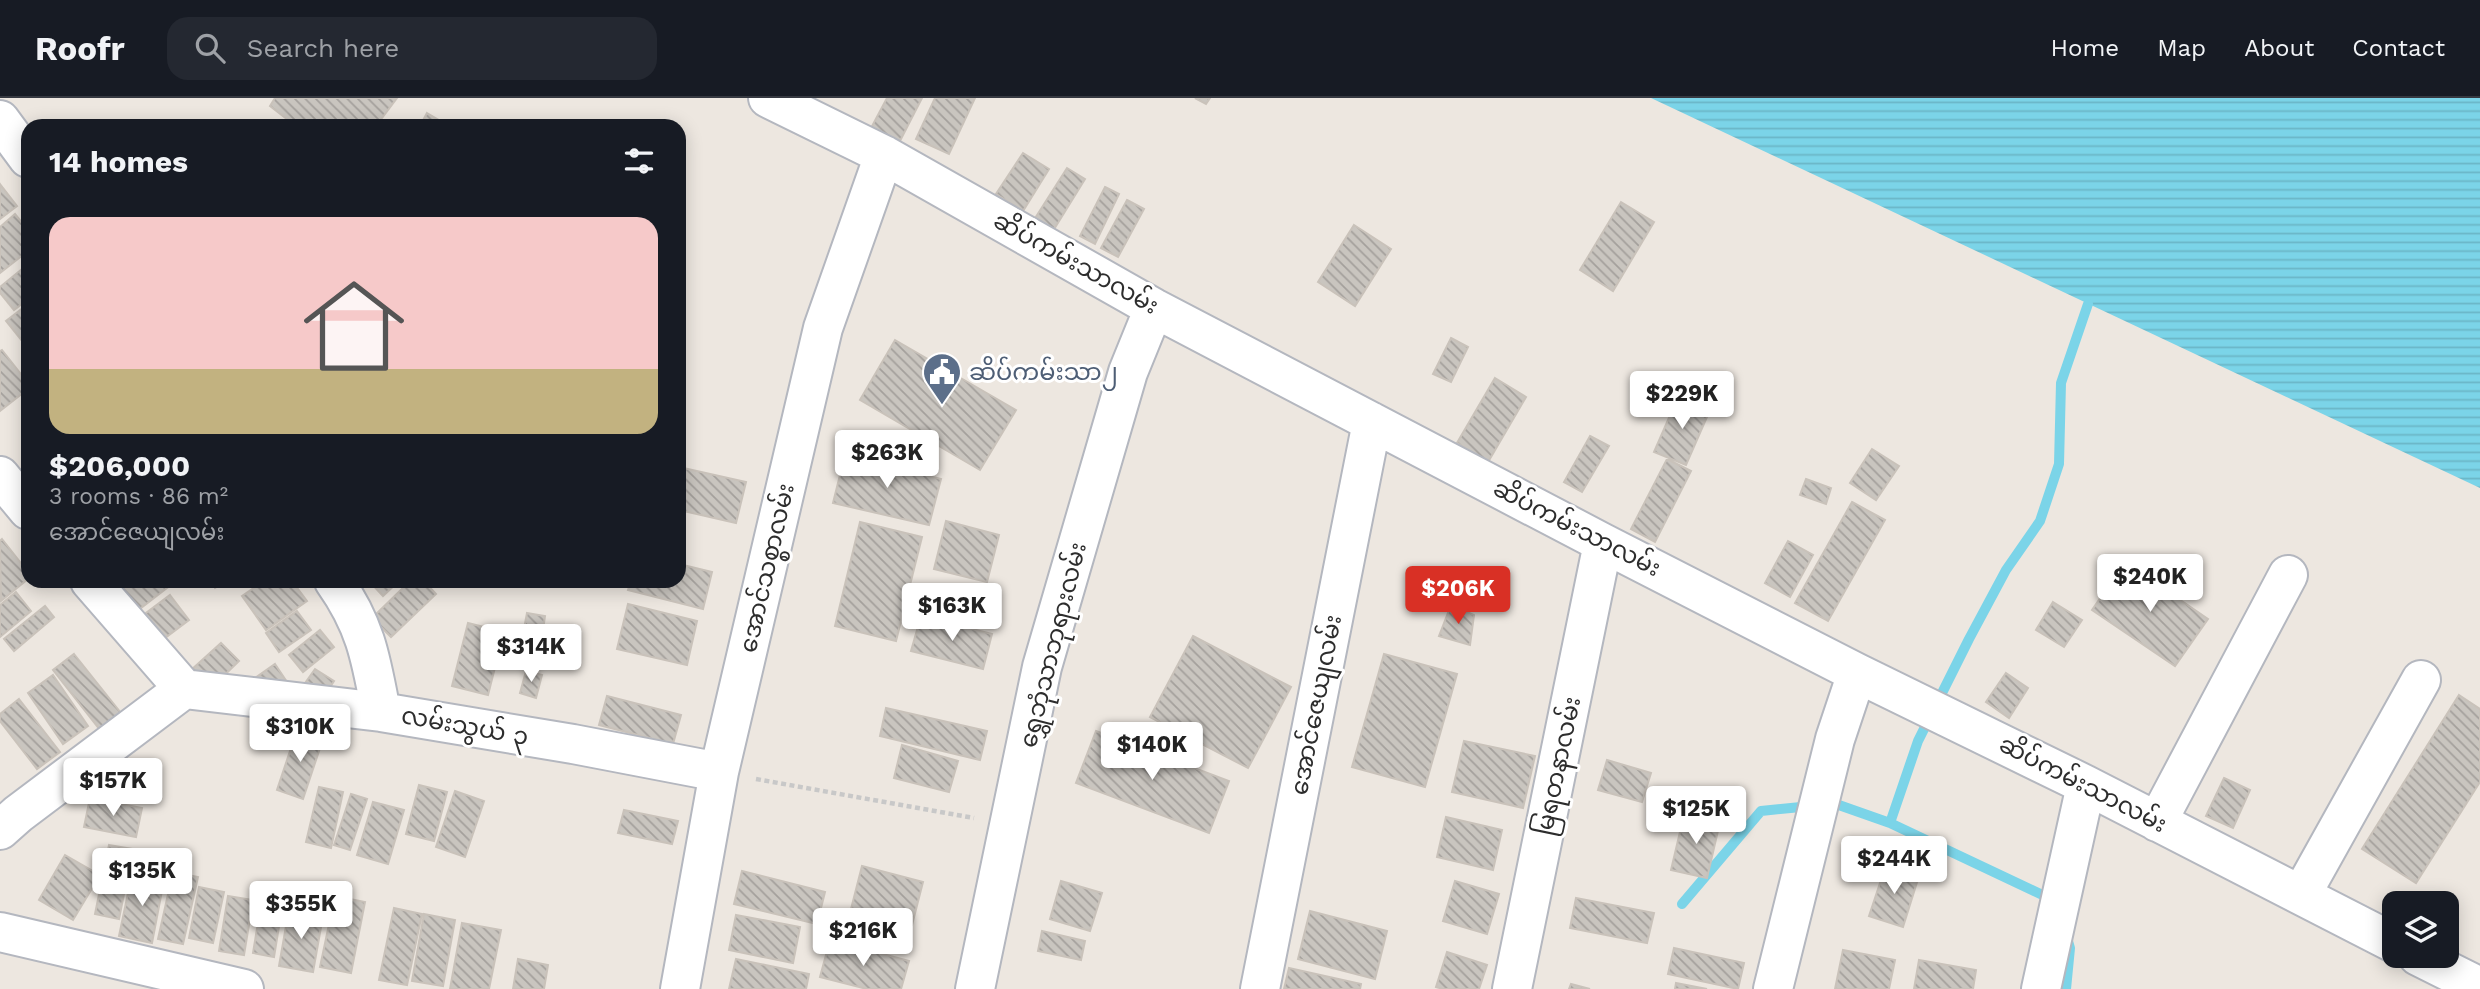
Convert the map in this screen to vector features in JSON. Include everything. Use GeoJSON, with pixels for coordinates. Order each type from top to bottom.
{"type":"FeatureCollection","features":[{"type":"Feature","properties":{"kind":"street","name":"ဆိပ်ကမ်းသာလမ်း"},"geometry":{"type":"LineString","coordinates":[[778,100],[884,155],[1154,308],[1372,422],[1857,673],[2086,785],[2382,937]]}},
{"type":"Feature","properties":{"kind":"street"},"geometry":{"type":"LineString","coordinates":[[0,120],[21,148]]}},
{"type":"Feature","properties":{"kind":"street","name":"အောင်သစ္စာလမ်း"},"geometry":{"type":"LineString","coordinates":[[680,989],[719,772],[823,328],[884,155]]}},
{"type":"Feature","properties":{"kind":"street","name":"ရွှေဘုံသာဘုရားလမ်း"},"geometry":{"type":"LineString","coordinates":[[975,989],[1042,667],[1128,372],[1154,308]]}},
{"type":"Feature","properties":{"kind":"street","name":"အောင်ဇေယျလမ်း"},"geometry":{"type":"LineString","coordinates":[[1260,989],[1372,422]]}},
{"type":"Feature","properties":{"kind":"street","name":"မြရတနာလမ်း"},"geometry":{"type":"LineString","coordinates":[[1512,989],[1603,542]]}},
{"type":"Feature","properties":{"kind":"street"},"geometry":{"type":"LineString","coordinates":[[2157,822],[2288,575]]}},
{"type":"Feature","properties":{"kind":"street"},"geometry":{"type":"LineString","coordinates":[[0,830],[184,689],[96,588]]}},
{"type":"Feature","properties":{"kind":"street"},"geometry":{"type":"LineString","coordinates":[[339,588],[349,603],[369,648],[381,712]]}},
{"type":"Feature","properties":{"kind":"street"},"geometry":{"type":"LineString","coordinates":[[1773,989],[1835,739],[1857,673]]}},
{"type":"Feature","properties":{"kind":"street"},"geometry":{"type":"LineString","coordinates":[[2301,895],[2421,680]]}},
{"type":"Feature","properties":{"kind":"street","name":"လမ်းသွယ် ၃"},"geometry":{"type":"LineString","coordinates":[[184,689],[381,712],[719,772]]}},
{"type":"Feature","properties":{"kind":"street"},"geometry":{"type":"LineString","coordinates":[[2041,989],[2086,785]]}},
{"type":"Feature","properties":{"kind":"street"},"geometry":{"type":"LineString","coordinates":[[0,932],[244,989]]}},
{"type":"Feature","properties":{"kind":"street"},"geometry":{"type":"LineString","coordinates":[[2442,968],[2480,987]]}},
{"type":"Feature","properties":{"kind":"path"},"geometry":{"type":"LineString","coordinates":[[719,772],[1010,825]]}},
{"type":"Feature","properties":{"kind":"water"},"geometry":{"type":"Polygon","coordinates":[[[1651,98],[2480,98],[2480,488],[1651,98]]]}},
{"type":"Feature","properties":{"kind":"building"},"geometry":{"type":"Polygon","coordinates":[[[275,98],[397,98],[381,119],[287,119],[270,106],[275,98]]]}},
{"type":"Feature","properties":{"kind":"building"},"geometry":{"type":"Polygon","coordinates":[[[887,98],[922,98],[899,143],[871,128],[887,98]]]}},
{"type":"Feature","properties":{"kind":"building"},"geometry":{"type":"Polygon","coordinates":[[[935,98],[975,98],[949,154],[916,139],[935,98]]]}},
{"type":"Feature","properties":{"kind":"building"},"geometry":{"type":"Polygon","coordinates":[[[1195,98],[1210,98],[1206,104],[1195,98]]]}},
{"type":"Feature","properties":{"kind":"building"},"geometry":{"type":"Polygon","coordinates":[[[427,113],[437,119],[424,119],[427,113]]]}},
{"type":"Feature","properties":{"kind":"building"},"geometry":{"type":"Polygon","coordinates":[[[1023,153],[1049,169],[1023,211],[996,194],[1023,153]]]}},
{"type":"Feature","properties":{"kind":"building"},"geometry":{"type":"Polygon","coordinates":[[[1067,168],[1085,179],[1053,231],[1034,220],[1067,168]]]}},
{"type":"Feature","properties":{"kind":"building"},"geometry":{"type":"Polygon","coordinates":[[[0,184],[17,206],[0,219],[0,184]]]}},
{"type":"Feature","properties":{"kind":"building"},"geometry":{"type":"Polygon","coordinates":[[[1105,187],[1119,194],[1095,244],[1080,236],[1105,187]]]}},
{"type":"Feature","properties":{"kind":"building"},"geometry":{"type":"Polygon","coordinates":[[[1127,200],[1144,209],[1118,257],[1101,248],[1127,200]]]}},
{"type":"Feature","properties":{"kind":"building"},"geometry":{"type":"Polygon","coordinates":[[[1621,202],[1654,222],[1613,291],[1580,270],[1621,202]]]}},
{"type":"Feature","properties":{"kind":"building"},"geometry":{"type":"Polygon","coordinates":[[[15,214],[21,221],[21,256],[0,273],[0,227],[15,214]]]}},
{"type":"Feature","properties":{"kind":"building"},"geometry":{"type":"Polygon","coordinates":[[[1354,225],[1391,249],[1355,306],[1318,282],[1354,225]]]}},
{"type":"Feature","properties":{"kind":"building"},"geometry":{"type":"Polygon","coordinates":[[[21,270],[21,304],[14,310],[0,293],[0,287],[21,270]]]}},
{"type":"Feature","properties":{"kind":"building"},"geometry":{"type":"Polygon","coordinates":[[[21,309],[21,340],[6,321],[21,309]]]}},
{"type":"Feature","properties":{"kind":"building"},"geometry":{"type":"Polygon","coordinates":[[[1451,338],[1468,347],[1451,382],[1433,374],[1451,338]]]}},
{"type":"Feature","properties":{"kind":"building"},"geometry":{"type":"Polygon","coordinates":[[[895,340],[1016,410],[980,470],[860,400],[895,340]]]}},
{"type":"Feature","properties":{"kind":"building"},"geometry":{"type":"Polygon","coordinates":[[[2,350],[21,374],[21,394],[0,411],[2,350]]]}},
{"type":"Feature","properties":{"kind":"building"},"geometry":{"type":"Polygon","coordinates":[[[1495,378],[1526,397],[1488,462],[1457,443],[1495,378]]]}},
{"type":"Feature","properties":{"kind":"building"},"geometry":{"type":"Polygon","coordinates":[[[1678,397],[1710,410],[1686,465],[1654,452],[1678,397]]]}},
{"type":"Feature","properties":{"kind":"building"},"geometry":{"type":"Polygon","coordinates":[[[1590,436],[1609,446],[1582,492],[1564,482],[1590,436]]]}},
{"type":"Feature","properties":{"kind":"building"},"geometry":{"type":"Polygon","coordinates":[[[1872,449],[1899,466],[1876,500],[1850,483],[1872,449]]]}},
{"type":"Feature","properties":{"kind":"building"},"geometry":{"type":"Polygon","coordinates":[[[845,455],[941,479],[929,525],[833,503],[845,455]]]}},
{"type":"Feature","properties":{"kind":"building"},"geometry":{"type":"Polygon","coordinates":[[[1667,459],[1691,471],[1655,542],[1631,529],[1667,459]]]}},
{"type":"Feature","properties":{"kind":"building"},"geometry":{"type":"Polygon","coordinates":[[[686,469],[746,482],[736,523],[686,512],[686,469]]]}},
{"type":"Feature","properties":{"kind":"building"},"geometry":{"type":"Polygon","coordinates":[[[1806,479],[1831,488],[1826,504],[1800,495],[1806,479]]]}},
{"type":"Feature","properties":{"kind":"building"},"geometry":{"type":"Polygon","coordinates":[[[1852,502],[1885,520],[1828,621],[1795,603],[1852,502]]]}},
{"type":"Feature","properties":{"kind":"building"},"geometry":{"type":"Polygon","coordinates":[[[946,521],[999,535],[987,582],[934,569],[946,521]]]}},
{"type":"Feature","properties":{"kind":"building"},"geometry":{"type":"Polygon","coordinates":[[[860,522],[922,537],[896,641],[835,626],[860,522]]]}},
{"type":"Feature","properties":{"kind":"building"},"geometry":{"type":"Polygon","coordinates":[[[2,539],[21,563],[21,585],[1,601],[2,539]]]}},
{"type":"Feature","properties":{"kind":"building"},"geometry":{"type":"Polygon","coordinates":[[[1788,541],[1813,555],[1790,597],[1765,583],[1788,541]]]}},
{"type":"Feature","properties":{"kind":"building"},"geometry":{"type":"Polygon","coordinates":[[[2125,562],[2208,619],[2175,666],[2092,610],[2125,562]]]}},
{"type":"Feature","properties":{"kind":"building"},"geometry":{"type":"Polygon","coordinates":[[[686,566],[712,572],[703,609],[628,590],[686,588],[686,566]]]}},
{"type":"Feature","properties":{"kind":"building"},"geometry":{"type":"Polygon","coordinates":[[[114,588],[167,588],[128,618],[109,592],[114,588]]]}},
{"type":"Feature","properties":{"kind":"building"},"geometry":{"type":"Polygon","coordinates":[[[254,588],[297,588],[307,601],[266,630],[242,596],[254,588]]]}},
{"type":"Feature","properties":{"kind":"building"},"geometry":{"type":"Polygon","coordinates":[[[376,588],[392,588],[383,596],[376,588]]]}},
{"type":"Feature","properties":{"kind":"building"},"geometry":{"type":"Polygon","coordinates":[[[403,588],[430,588],[436,594],[391,637],[372,618],[403,588]]]}},
{"type":"Feature","properties":{"kind":"building"},"geometry":{"type":"Polygon","coordinates":[[[16,592],[31,611],[0,637],[0,605],[16,592]]]}},
{"type":"Feature","properties":{"kind":"building"},"geometry":{"type":"Polygon","coordinates":[[[170,595],[189,620],[153,647],[134,622],[170,595]]]}},
{"type":"Feature","properties":{"kind":"building"},"geometry":{"type":"Polygon","coordinates":[[[2053,602],[2082,620],[2064,647],[2036,630],[2053,602]]]}},
{"type":"Feature","properties":{"kind":"building"},"geometry":{"type":"Polygon","coordinates":[[[628,604],[697,621],[687,665],[617,649],[628,604]]]}},
{"type":"Feature","properties":{"kind":"building"},"geometry":{"type":"Polygon","coordinates":[[[1451,605],[1474,615],[1470,645],[1439,636],[1451,605]]]}},
{"type":"Feature","properties":{"kind":"building"},"geometry":{"type":"Polygon","coordinates":[[[45,606],[54,617],[14,651],[4,639],[45,606]]]}},
{"type":"Feature","properties":{"kind":"building"},"geometry":{"type":"Polygon","coordinates":[[[297,611],[311,630],[279,652],[266,633],[297,611]]]}},
{"type":"Feature","properties":{"kind":"building"},"geometry":{"type":"Polygon","coordinates":[[[527,613],[545,616],[542,637],[523,634],[527,613]]]}},
{"type":"Feature","properties":{"kind":"building"},"geometry":{"type":"Polygon","coordinates":[[[921,616],[992,634],[983,669],[911,651],[921,616]]]}},
{"type":"Feature","properties":{"kind":"building"},"geometry":{"type":"Polygon","coordinates":[[[468,623],[504,632],[488,695],[452,686],[468,623]]]}},
{"type":"Feature","properties":{"kind":"building"},"geometry":{"type":"Polygon","coordinates":[[[320,630],[334,647],[303,672],[289,655],[320,630]]]}},
{"type":"Feature","properties":{"kind":"building"},"geometry":{"type":"Polygon","coordinates":[[[1193,636],[1291,687],[1248,768],[1150,717],[1193,636]]]}},
{"type":"Feature","properties":{"kind":"building"},"geometry":{"type":"Polygon","coordinates":[[[221,643],[239,661],[209,690],[191,670],[221,643]]]}},
{"type":"Feature","properties":{"kind":"building"},"geometry":{"type":"Polygon","coordinates":[[[74,654],[125,718],[104,735],[53,670],[74,654]]]}},
{"type":"Feature","properties":{"kind":"building"},"geometry":{"type":"Polygon","coordinates":[[[1384,654],[1457,674],[1425,787],[1352,767],[1384,654]]]}},
{"type":"Feature","properties":{"kind":"building"},"geometry":{"type":"Polygon","coordinates":[[[275,664],[293,691],[245,685],[275,664]]]}},
{"type":"Feature","properties":{"kind":"building"},"geometry":{"type":"Polygon","coordinates":[[[315,669],[334,681],[313,713],[293,700],[315,669]]]}},
{"type":"Feature","properties":{"kind":"building"},"geometry":{"type":"Polygon","coordinates":[[[526,671],[542,675],[536,698],[520,693],[526,671]]]}},
{"type":"Feature","properties":{"kind":"building"},"geometry":{"type":"Polygon","coordinates":[[[2006,673],[2028,688],[2009,718],[1986,702],[2006,673]]]}},
{"type":"Feature","properties":{"kind":"building"},"geometry":{"type":"Polygon","coordinates":[[[53,675],[88,726],[63,744],[28,693],[53,675]]]}},
{"type":"Feature","properties":{"kind":"building"},"geometry":{"type":"Polygon","coordinates":[[[2459,695],[2480,709],[2480,782],[2416,883],[2362,849],[2459,695]]]}},
{"type":"Feature","properties":{"kind":"building"},"geometry":{"type":"Polygon","coordinates":[[[607,696],[681,715],[673,744],[599,725],[607,696]]]}},
{"type":"Feature","properties":{"kind":"building"},"geometry":{"type":"Polygon","coordinates":[[[19,699],[60,752],[37,769],[0,721],[0,714],[19,699]]]}},
{"type":"Feature","properties":{"kind":"building"},"geometry":{"type":"Polygon","coordinates":[[[886,708],[987,731],[980,760],[880,736],[886,708]]]}},
{"type":"Feature","properties":{"kind":"building"},"geometry":{"type":"Polygon","coordinates":[[[297,730],[323,739],[303,799],[277,790],[297,730]]]}},
{"type":"Feature","properties":{"kind":"building"},"geometry":{"type":"Polygon","coordinates":[[[1096,731],[1229,781],[1209,833],[1076,783],[1096,731]]]}},
{"type":"Feature","properties":{"kind":"building"},"geometry":{"type":"Polygon","coordinates":[[[1464,741],[1535,756],[1523,808],[1452,792],[1464,741]]]}},
{"type":"Feature","properties":{"kind":"building"},"geometry":{"type":"Polygon","coordinates":[[[902,745],[958,761],[949,792],[894,778],[902,745]]]}},
{"type":"Feature","properties":{"kind":"building"},"geometry":{"type":"Polygon","coordinates":[[[1607,760],[1651,773],[1642,802],[1598,790],[1607,760]]]}},
{"type":"Feature","properties":{"kind":"building"},"geometry":{"type":"Polygon","coordinates":[[[2224,778],[2250,790],[2233,828],[2206,816],[2224,778]]]}},
{"type":"Feature","properties":{"kind":"building"},"geometry":{"type":"Polygon","coordinates":[[[419,785],[447,792],[434,841],[406,834],[419,785]]]}},
{"type":"Feature","properties":{"kind":"building"},"geometry":{"type":"Polygon","coordinates":[[[319,787],[343,792],[331,848],[306,842],[319,787]]]}},
{"type":"Feature","properties":{"kind":"building"},"geometry":{"type":"Polygon","coordinates":[[[455,791],[484,801],[465,857],[436,847],[455,791]]]}},
{"type":"Feature","properties":{"kind":"building"},"geometry":{"type":"Polygon","coordinates":[[[351,794],[367,799],[350,850],[334,845],[351,794]]]}},
{"type":"Feature","properties":{"kind":"building"},"geometry":{"type":"Polygon","coordinates":[[[90,798],[142,808],[136,837],[84,827],[90,798]]]}},
{"type":"Feature","properties":{"kind":"building"},"geometry":{"type":"Polygon","coordinates":[[[373,802],[404,810],[388,864],[357,855],[373,802]]]}},
{"type":"Feature","properties":{"kind":"building"},"geometry":{"type":"Polygon","coordinates":[[[624,810],[678,821],[672,844],[618,833],[624,810]]]}},
{"type":"Feature","properties":{"kind":"building"},"geometry":{"type":"Polygon","coordinates":[[[1684,815],[1720,822],[1707,878],[1671,870],[1684,815]]]}},
{"type":"Feature","properties":{"kind":"building"},"geometry":{"type":"Polygon","coordinates":[[[1446,817],[1502,830],[1493,870],[1437,857],[1446,817]]]}},
{"type":"Feature","properties":{"kind":"building"},"geometry":{"type":"Polygon","coordinates":[[[109,845],[133,849],[119,919],[95,914],[109,845]]]}},
{"type":"Feature","properties":{"kind":"building"},"geometry":{"type":"Polygon","coordinates":[[[65,855],[100,875],[73,920],[39,900],[65,855]]]}},
{"type":"Feature","properties":{"kind":"building"},"geometry":{"type":"Polygon","coordinates":[[[1886,865],[1919,876],[1903,927],[1869,916],[1886,865]]]}},
{"type":"Feature","properties":{"kind":"building"},"geometry":{"type":"Polygon","coordinates":[[[862,866],[923,882],[912,925],[851,909],[862,866]]]}},
{"type":"Feature","properties":{"kind":"building"},"geometry":{"type":"Polygon","coordinates":[[[742,871],[825,892],[817,924],[734,904],[742,871]]]}},
{"type":"Feature","properties":{"kind":"building"},"geometry":{"type":"Polygon","coordinates":[[[173,872],[198,877],[183,944],[158,939],[173,872]]]}},
{"type":"Feature","properties":{"kind":"building"},"geometry":{"type":"Polygon","coordinates":[[[132,874],[164,880],[152,943],[119,936],[132,874]]]}},
{"type":"Feature","properties":{"kind":"building"},"geometry":{"type":"Polygon","coordinates":[[[1061,881],[1102,893],[1090,931],[1050,919],[1061,881]]]}},
{"type":"Feature","properties":{"kind":"building"},"geometry":{"type":"Polygon","coordinates":[[[1455,881],[1499,894],[1487,934],[1443,921],[1455,881]]]}},
{"type":"Feature","properties":{"kind":"building"},"geometry":{"type":"Polygon","coordinates":[[[199,887],[224,892],[213,943],[189,938],[199,887]]]}},
{"type":"Feature","properties":{"kind":"building"},"geometry":{"type":"Polygon","coordinates":[[[228,896],[253,900],[244,955],[219,951],[228,896]]]}},
{"type":"Feature","properties":{"kind":"building"},"geometry":{"type":"Polygon","coordinates":[[[335,896],[365,902],[351,973],[320,967],[335,896]]]}},
{"type":"Feature","properties":{"kind":"building"},"geometry":{"type":"Polygon","coordinates":[[[1576,898],[1654,913],[1647,943],[1570,928],[1576,898]]]}},
{"type":"Feature","properties":{"kind":"building"},"geometry":{"type":"Polygon","coordinates":[[[261,904],[282,908],[274,957],[253,953],[261,904]]]}},
{"type":"Feature","properties":{"kind":"building"},"geometry":{"type":"Polygon","coordinates":[[[394,908],[422,914],[407,985],[379,980],[394,908]]]}},
{"type":"Feature","properties":{"kind":"building"},"geometry":{"type":"Polygon","coordinates":[[[289,909],[323,916],[313,972],[279,966],[289,909]]]}},
{"type":"Feature","properties":{"kind":"building"},"geometry":{"type":"Polygon","coordinates":[[[1310,911],[1387,931],[1375,979],[1298,959],[1310,911]]]}},
{"type":"Feature","properties":{"kind":"building"},"geometry":{"type":"Polygon","coordinates":[[[424,914],[455,920],[443,986],[412,981],[424,914]]]}},
{"type":"Feature","properties":{"kind":"building"},"geometry":{"type":"Polygon","coordinates":[[[736,915],[800,927],[793,963],[729,950],[736,915]]]}},
{"type":"Feature","properties":{"kind":"building"},"geometry":{"type":"Polygon","coordinates":[[[462,923],[501,930],[489,989],[450,989],[462,923]]]}},
{"type":"Feature","properties":{"kind":"building"},"geometry":{"type":"Polygon","coordinates":[[[1042,931],[1085,941],[1081,960],[1038,951],[1042,931]]]}},
{"type":"Feature","properties":{"kind":"building"},"geometry":{"type":"Polygon","coordinates":[[[830,940],[909,961],[901,989],[867,989],[820,977],[830,940]]]}},
{"type":"Feature","properties":{"kind":"building"},"geometry":{"type":"Polygon","coordinates":[[[1674,948],[1744,963],[1738,989],[1668,974],[1674,948]]]}},
{"type":"Feature","properties":{"kind":"building"},"geometry":{"type":"Polygon","coordinates":[[[1843,950],[1895,960],[1889,989],[1835,989],[1843,950]]]}},
{"type":"Feature","properties":{"kind":"building"},"geometry":{"type":"Polygon","coordinates":[[[1447,952],[1487,965],[1479,989],[1436,987],[1447,952]]]}},
{"type":"Feature","properties":{"kind":"building"},"geometry":{"type":"Polygon","coordinates":[[[518,959],[548,965],[544,989],[513,989],[518,959]]]}},
{"type":"Feature","properties":{"kind":"building"},"geometry":{"type":"Polygon","coordinates":[[[736,959],[809,974],[806,989],[729,989],[736,959]]]}},
{"type":"Feature","properties":{"kind":"building"},"geometry":{"type":"Polygon","coordinates":[[[1919,960],[1976,970],[1973,989],[1914,989],[1919,960]]]}},
{"type":"Feature","properties":{"kind":"building"},"geometry":{"type":"Polygon","coordinates":[[[1289,968],[1361,984],[1360,989],[1284,989],[1289,968]]]}},
{"type":"Feature","properties":{"kind":"building"},"geometry":{"type":"Polygon","coordinates":[[[1676,983],[1707,989],[1675,989],[1676,983]]]}},
{"type":"Feature","properties":{"kind":"building"},"geometry":{"type":"Polygon","coordinates":[[[1571,984],[1590,989],[1569,989],[1571,984]]]}},
{"type":"Feature","properties":{"kind":"waterway"},"geometry":{"type":"LineString","coordinates":[[1890,823],[1918,741],[2006,570],[2040,521],[2059,464],[2061,383],[2088,304]]}},
{"type":"Feature","properties":{"kind":"waterway"},"geometry":{"type":"LineString","coordinates":[[1827,805],[1836,804],[1890,823],[2053,900]]}},
{"type":"Feature","properties":{"kind":"waterway"},"geometry":{"type":"LineString","coordinates":[[1682,904],[1761,811],[1811,806]]}},
{"type":"Feature","properties":{"kind":"waterway"},"geometry":{"type":"LineString","coordinates":[[2066,934],[2070,948],[2066,989]]}},
{"type":"Feature","properties":{"kind":"place","name":"ဆိပ်ကမ်းသာ၂"},"geometry":{"type":"Point","coordinates":[942,406]}}]}
